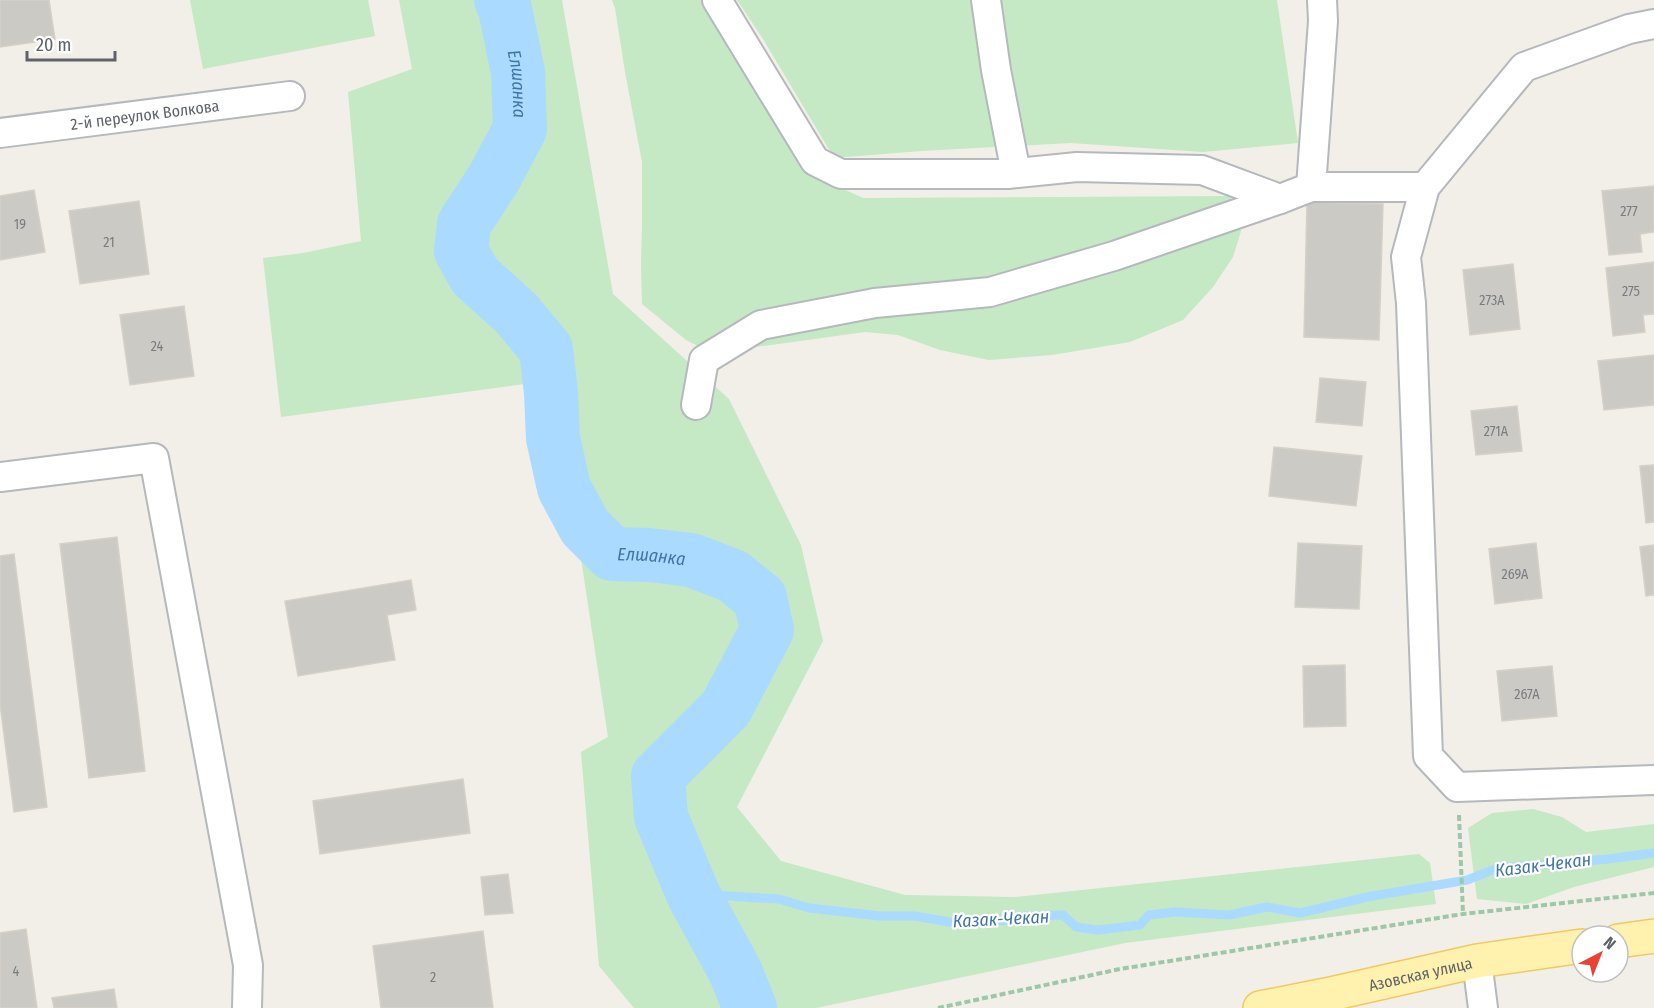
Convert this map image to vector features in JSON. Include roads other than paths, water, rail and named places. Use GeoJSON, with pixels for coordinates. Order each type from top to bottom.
{"type":"FeatureCollection","features":[{"type":"Feature","properties":{"kind":"main road"},"geometry":{"type":"LineString","coordinates":[[1630,939],[1654,936]]}},
{"type":"Feature","properties":{"kind":"main road","name":"Азовская улица"},"geometry":{"type":"LineString","coordinates":[[1260,1008],[1328,1002],[1478,961],[1570,948]]}},
{"type":"Feature","properties":{"kind":"street"},"geometry":{"type":"LineString","coordinates":[[717,0],[815,161],[841,174],[1016,173],[1077,167],[1202,170],[1280,199]]}},
{"type":"Feature","properties":{"kind":"street"},"geometry":{"type":"LineString","coordinates":[[986,0],[996,70],[1016,173]]}},
{"type":"Feature","properties":{"kind":"street"},"geometry":{"type":"LineString","coordinates":[[1311,187],[1323,21],[1322,0]]}},
{"type":"Feature","properties":{"kind":"street"},"geometry":{"type":"LineString","coordinates":[[1654,24],[1629,29],[1524,67],[1425,187],[1406,257],[1411,303],[1428,756],[1457,787],[1654,780]]}},
{"type":"Feature","properties":{"kind":"street","name":"2-й переулок Волкова"},"geometry":{"type":"LineString","coordinates":[[0,133],[290,96]]}},
{"type":"Feature","properties":{"kind":"street"},"geometry":{"type":"LineString","coordinates":[[696,405],[704,360],[761,325],[875,303],[990,292],[1114,256],[1311,187],[1425,187]]}},
{"type":"Feature","properties":{"kind":"street"},"geometry":{"type":"LineString","coordinates":[[0,477],[154,458],[248,965],[247,1008]]}},
{"type":"Feature","properties":{"kind":"street"},"geometry":{"type":"LineString","coordinates":[[1478,961],[1483,1008]]}},
{"type":"Feature","properties":{"kind":"waterway","name":"Елшанка"},"geometry":{"type":"LineString","coordinates":[[501,0],[505,9],[518,72],[520,129],[494,178],[464,224],[461,251],[475,276],[516,313],[546,349],[553,438],[564,488],[585,527],[612,554],[649,555],[691,560],[733,576],[760,598],[767,630],[726,708],[658,776],[661,817],[693,894],[735,971],[750,1008]]}},
{"type":"Feature","properties":{"kind":"waterway","name":"Казак-Чекан"},"geometry":{"type":"LineString","coordinates":[[693,894],[779,899],[809,908],[880,916],[915,916],[955,923],[1009,920],[1024,916],[1063,915],[1076,927],[1098,930],[1140,925],[1149,915],[1175,912],[1229,915],[1267,907],[1300,913],[1367,897],[1467,880],[1498,868],[1654,853]]}}]}
